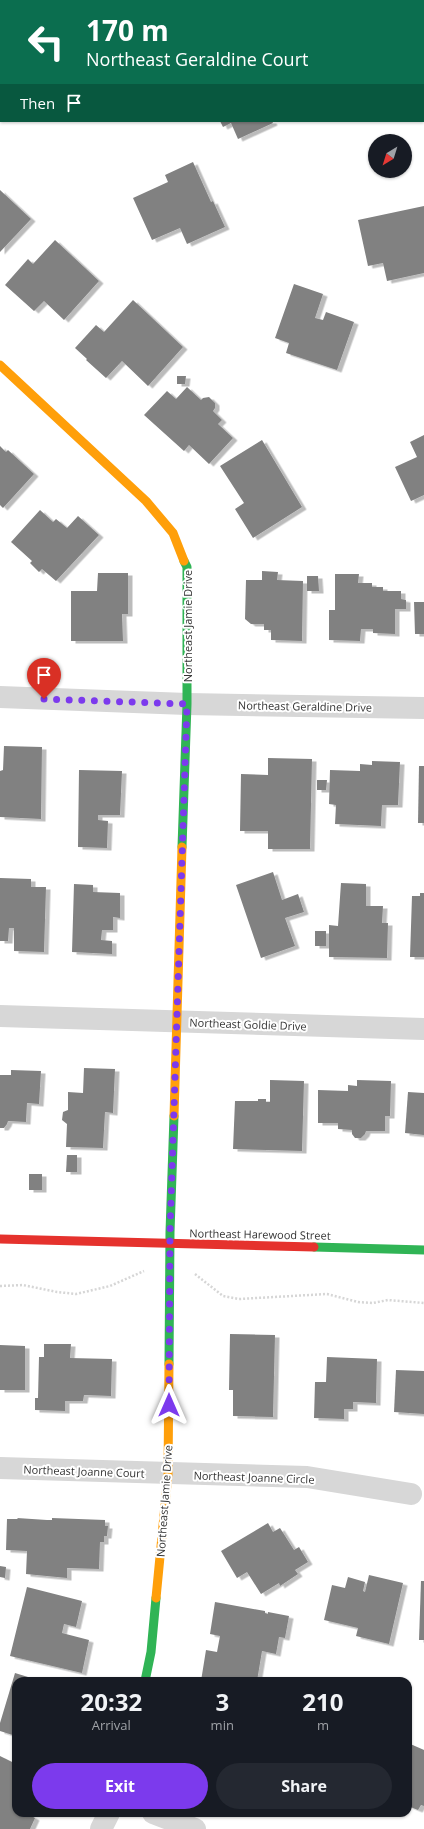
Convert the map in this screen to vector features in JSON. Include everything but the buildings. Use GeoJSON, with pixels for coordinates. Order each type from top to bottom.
{"type":"FeatureCollection","features":[{"type":"Feature","properties":{"kind":"street","name":"Northeast Jamie Drive"},"geometry":{"type":"LineString","coordinates":[[0,365],[146,501],[173,533],[187,567],[187,704],[170,1244],[168,1474],[151,1652],[146,1677]]}},
{"type":"Feature","properties":{"kind":"street","name":"Northeast Geraldine Drive"},"geometry":{"type":"LineString","coordinates":[[0,698],[187,704],[424,708]]}},
{"type":"Feature","properties":{"kind":"street","name":"Northeast Goldie Drive"},"geometry":{"type":"LineString","coordinates":[[0,1016],[424,1029]]}},
{"type":"Feature","properties":{"kind":"street","name":"Northeast Harewood Street"},"geometry":{"type":"LineString","coordinates":[[0,1239],[424,1250]]}},
{"type":"Feature","properties":{"kind":"street","name":"Northeast Joanne Court"},"geometry":{"type":"LineString","coordinates":[[0,1468],[168,1474]]}},
{"type":"Feature","properties":{"kind":"street","name":"Northeast Joanne Circle"},"geometry":{"type":"LineString","coordinates":[[168,1474],[307,1477],[411,1494]]}},
{"type":"Feature","properties":{"kind":"street"},"geometry":{"type":"LineString","coordinates":[[101,1829],[106,1817]]}},
{"type":"Feature","properties":{"kind":"street"},"geometry":{"type":"LineString","coordinates":[[164,1817],[195,1829]]}},
{"type":"Feature","properties":{"kind":"path"},"geometry":{"type":"LineString","coordinates":[[0,1286],[23,1284],[57,1292],[76,1294],[110,1286],[145,1270]]}},
{"type":"Feature","properties":{"kind":"path"},"geometry":{"type":"LineString","coordinates":[[196,1274],[223,1296],[239,1299],[327,1294],[358,1302],[373,1303],[388,1300],[424,1303]]}},
{"type":"Feature","properties":{"kind":"traffic: fast"},"geometry":{"type":"LineString","coordinates":[[182,847],[187,704],[187,567],[184,561]]}},
{"type":"Feature","properties":{"kind":"traffic: fast"},"geometry":{"type":"LineString","coordinates":[[169,1364],[170,1232],[174,1116]]}},
{"type":"Feature","properties":{"kind":"traffic: fast"},"geometry":{"type":"LineString","coordinates":[[314,1247],[424,1250]]}},
{"type":"Feature","properties":{"kind":"traffic: fast"},"geometry":{"type":"LineString","coordinates":[[146,1677],[151,1652],[156,1598]]}},
{"type":"Feature","properties":{"kind":"traffic: slow"},"geometry":{"type":"LineString","coordinates":[[0,365],[146,501],[173,533],[184,561]]}},
{"type":"Feature","properties":{"kind":"traffic: slow"},"geometry":{"type":"LineString","coordinates":[[174,1116],[182,847]]}},
{"type":"Feature","properties":{"kind":"traffic: slow"},"geometry":{"type":"LineString","coordinates":[[156,1598],[168,1474],[169,1364]]}},
{"type":"Feature","properties":{"kind":"traffic: jam"},"geometry":{"type":"LineString","coordinates":[[0,1239],[314,1247]]}},
{"type":"Feature","properties":{"kind":"route"},"geometry":{"type":"LineString","coordinates":[[44,699],[187,704],[170,1232],[169,1405]]}}]}
